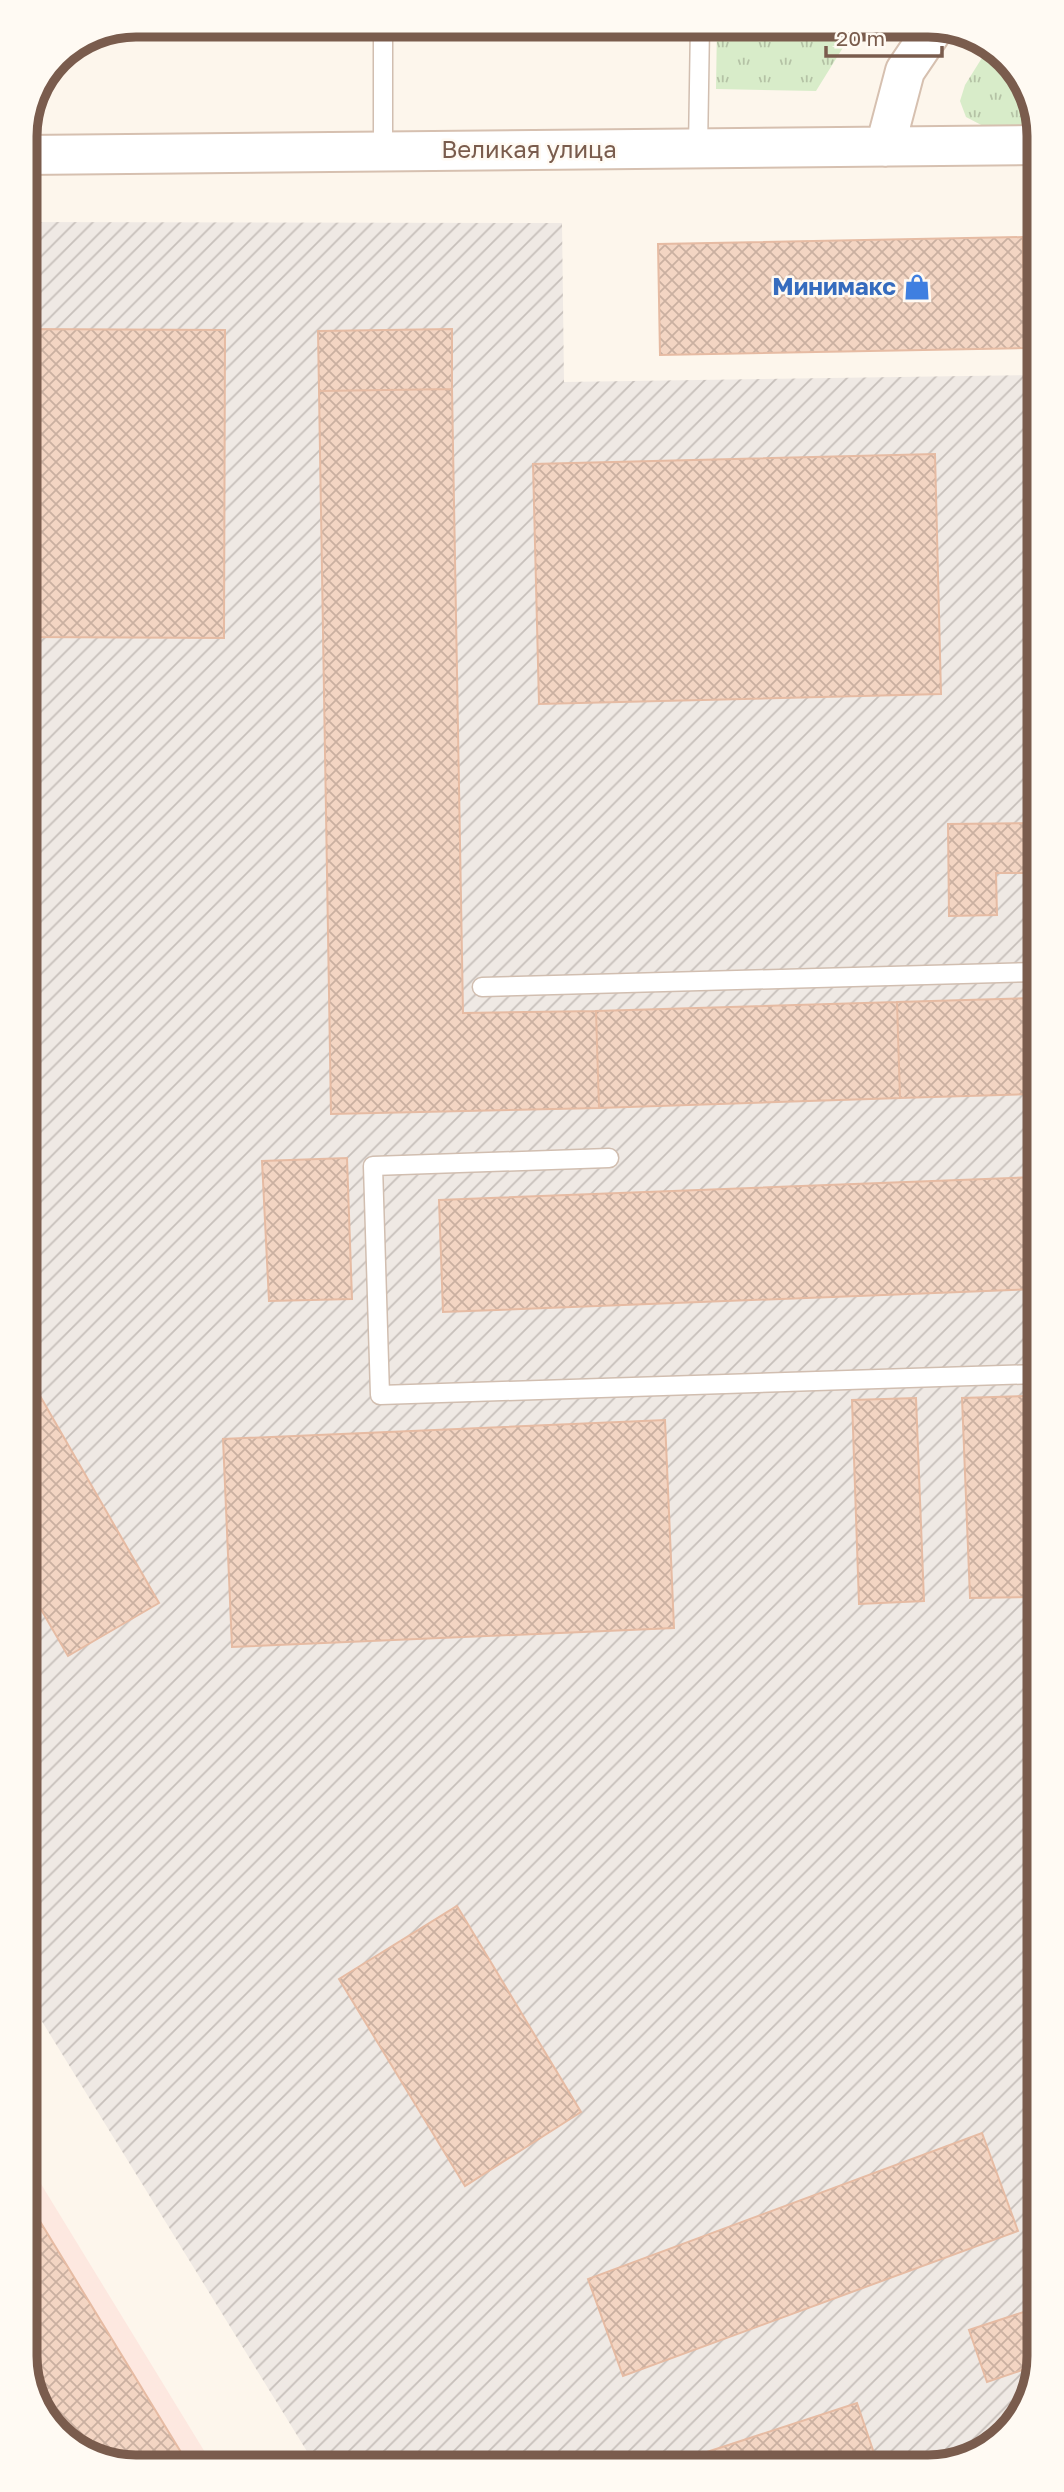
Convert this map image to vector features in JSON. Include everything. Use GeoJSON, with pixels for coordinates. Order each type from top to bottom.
{"type":"FeatureCollection","features":[{"type":"Feature","properties":{"kind":"main road"},"geometry":{"type":"LineString","coordinates":[[885,147],[905,71],[928,37]]}},
{"type":"Feature","properties":{"kind":"main road","name":"Великая улица"},"geometry":{"type":"LineString","coordinates":[[37,155],[1027,145]]}},
{"type":"Feature","properties":{"kind":"lane"},"geometry":{"type":"LineString","coordinates":[[383,37],[383,150]]}},
{"type":"Feature","properties":{"kind":"lane"},"geometry":{"type":"LineString","coordinates":[[698,149],[700,37]]}},
{"type":"Feature","properties":{"kind":"lane"},"geometry":{"type":"LineString","coordinates":[[482,987],[1027,972]]}},
{"type":"Feature","properties":{"kind":"lane"},"geometry":{"type":"LineString","coordinates":[[609,1158],[373,1166],[380,1395],[1027,1374]]}},
{"type":"Feature","properties":{"kind":"shaded area"},"geometry":{"type":"Polygon","coordinates":[[[37,222],[562,223],[564,382],[1027,375],[1027,2356],[1022,2388],[1011,2411],[988,2435],[960,2450],[928,2455],[309,2455],[37,2013],[37,222]]]}},
{"type":"Feature","properties":{"kind":"shaded area"},"geometry":{"type":"Polygon","coordinates":[[[37,2177],[207,2455],[129,2455],[104,2450],[76,2435],[53,2411],[42,2388],[37,2356],[37,2177]]]}},
{"type":"Feature","properties":{"kind":"green space"},"geometry":{"type":"Polygon","coordinates":[[[717,37],[850,37],[816,91],[716,89],[717,37]]]}},
{"type":"Feature","properties":{"kind":"green space"},"geometry":{"type":"Polygon","coordinates":[[[984,55],[988,57],[1007,76],[1017,92],[1026,127],[987,128],[966,117],[960,101],[965,85],[984,55]]]}},
{"type":"Feature","properties":{"kind":"building"},"geometry":{"type":"Polygon","coordinates":[[[1023,237],[1025,348],[660,355],[658,244],[1023,237]]]}},
{"type":"Feature","properties":{"kind":"building"},"geometry":{"type":"Polygon","coordinates":[[[37,329],[225,330],[224,638],[37,637],[37,329]]]}},
{"type":"Feature","properties":{"kind":"building"},"geometry":{"type":"Polygon","coordinates":[[[452,329],[452,389],[319,391],[318,331],[452,329]]]}},
{"type":"Feature","properties":{"kind":"building"},"geometry":{"type":"Polygon","coordinates":[[[452,389],[463,1013],[596,1011],[599,1108],[331,1114],[319,391],[452,389]]]}},
{"type":"Feature","properties":{"kind":"building"},"geometry":{"type":"Polygon","coordinates":[[[935,454],[941,694],[539,704],[533,464],[935,454]]]}},
{"type":"Feature","properties":{"kind":"building"},"geometry":{"type":"Polygon","coordinates":[[[1027,823],[1027,873],[996,873],[997,915],[949,916],[948,824],[1027,823]]]}},
{"type":"Feature","properties":{"kind":"building"},"geometry":{"type":"Polygon","coordinates":[[[1027,998],[1027,1094],[900,1098],[897,1002],[1027,998]]]}},
{"type":"Feature","properties":{"kind":"building"},"geometry":{"type":"Polygon","coordinates":[[[897,1002],[900,1098],[599,1108],[596,1011],[897,1002]]]}},
{"type":"Feature","properties":{"kind":"building"},"geometry":{"type":"Polygon","coordinates":[[[347,1158],[352,1299],[269,1301],[262,1161],[347,1158]]]}},
{"type":"Feature","properties":{"kind":"building"},"geometry":{"type":"Polygon","coordinates":[[[1027,1177],[1027,1289],[443,1312],[439,1200],[1027,1177]]]}},
{"type":"Feature","properties":{"kind":"building"},"geometry":{"type":"Polygon","coordinates":[[[37,1391],[159,1603],[68,1656],[37,1603],[37,1391]]]}},
{"type":"Feature","properties":{"kind":"building"},"geometry":{"type":"Polygon","coordinates":[[[1026,1396],[1027,1597],[970,1598],[962,1398],[1026,1396]]]}},
{"type":"Feature","properties":{"kind":"building"},"geometry":{"type":"Polygon","coordinates":[[[916,1398],[924,1601],[859,1604],[852,1400],[916,1398]]]}},
{"type":"Feature","properties":{"kind":"building"},"geometry":{"type":"Polygon","coordinates":[[[665,1420],[674,1628],[232,1647],[223,1439],[665,1420]]]}},
{"type":"Feature","properties":{"kind":"building"},"geometry":{"type":"Polygon","coordinates":[[[457,1906],[581,2112],[465,2186],[339,1979],[457,1906]]]}},
{"type":"Feature","properties":{"kind":"building"},"geometry":{"type":"Polygon","coordinates":[[[982,2133],[1018,2231],[623,2376],[588,2279],[982,2133]]]}},
{"type":"Feature","properties":{"kind":"building"},"geometry":{"type":"Polygon","coordinates":[[[37,2216],[183,2455],[129,2455],[104,2450],[76,2435],[53,2411],[42,2388],[37,2356],[37,2216]]]}},
{"type":"Feature","properties":{"kind":"building"},"geometry":{"type":"Polygon","coordinates":[[[1027,2311],[1026,2369],[987,2382],[969,2330],[1027,2311]]]}},
{"type":"Feature","properties":{"kind":"building"},"geometry":{"type":"Polygon","coordinates":[[[857,2403],[875,2455],[705,2455],[857,2403]]]}},
{"type":"Feature","properties":{"kind":"place","name":"Минимакс"},"geometry":{"type":"Point","coordinates":[917,287]}}]}
